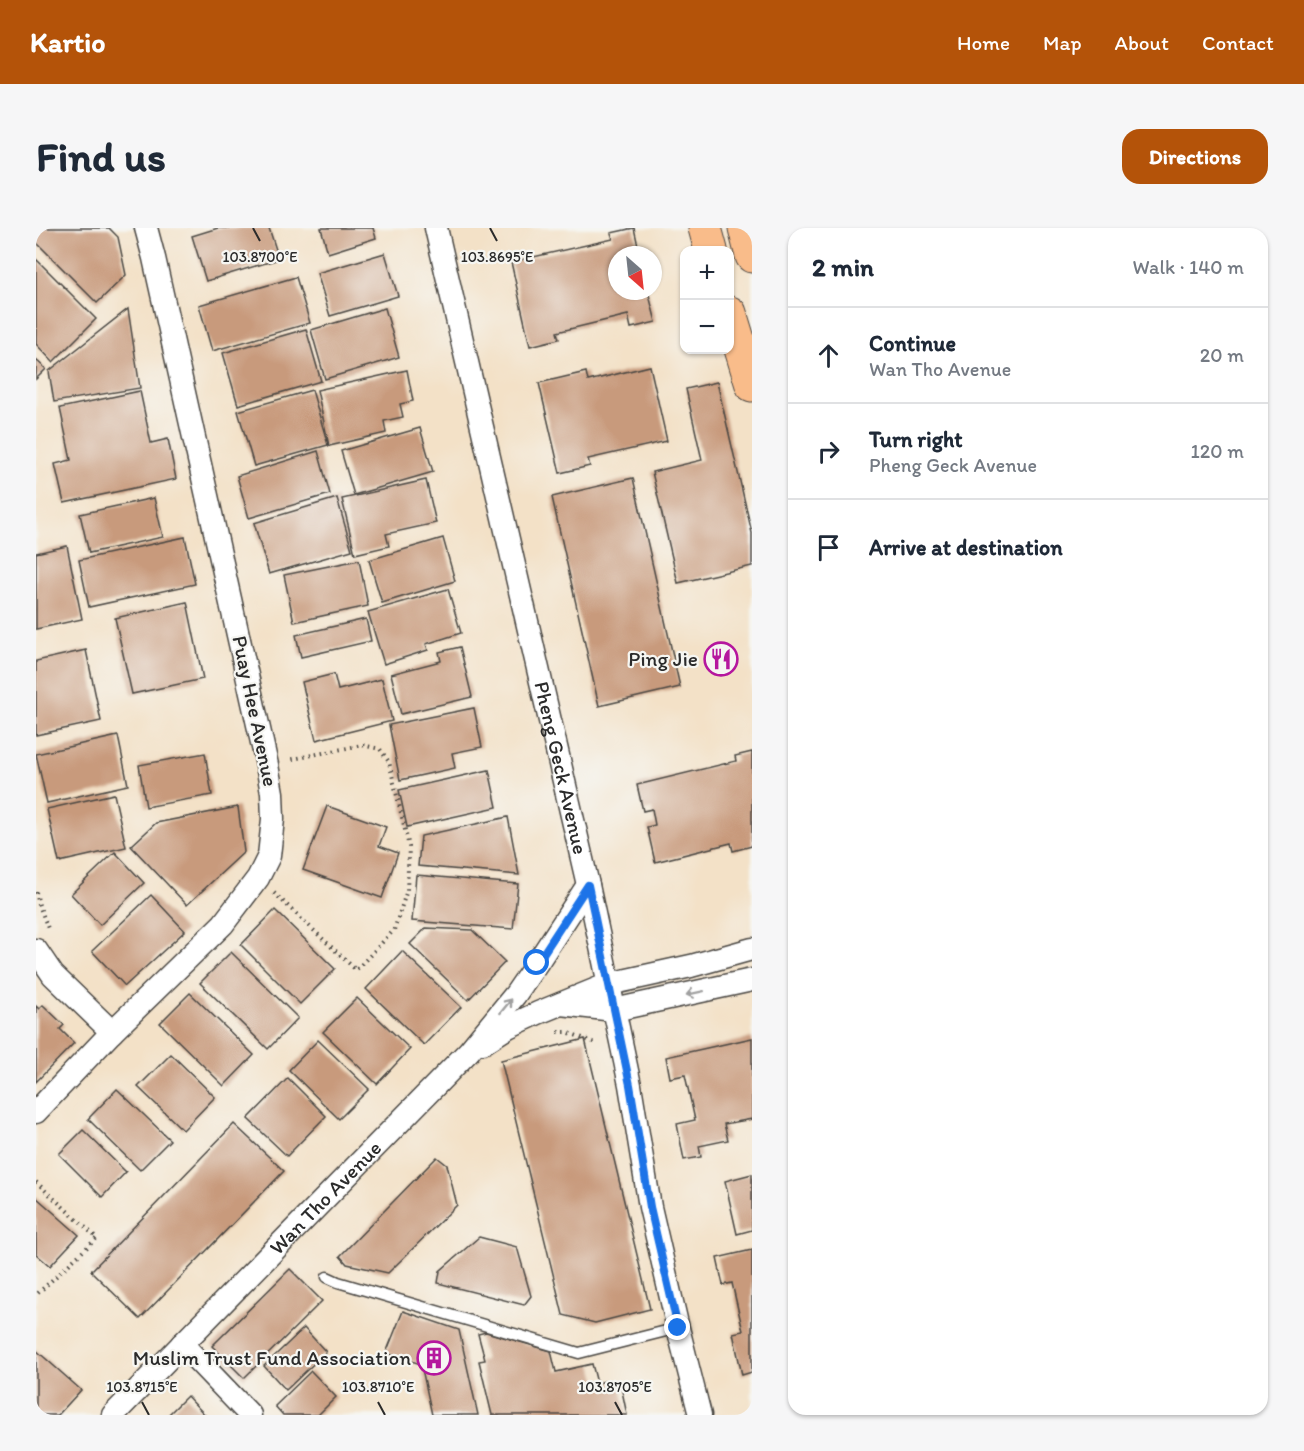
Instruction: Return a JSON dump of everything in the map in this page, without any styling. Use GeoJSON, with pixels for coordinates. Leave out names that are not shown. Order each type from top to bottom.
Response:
{"type":"FeatureCollection","features":[{"type":"Feature","properties":{"kind":"main road"},"geometry":{"type":"LineString","coordinates":[[705,228],[710,246]]}},
{"type":"Feature","properties":{"kind":"main road"},"geometry":{"type":"LineString","coordinates":[[745,228],[752,256]]}},
{"type":"Feature","properties":{"kind":"main road"},"geometry":{"type":"LineString","coordinates":[[734,329],[752,385]]}},
{"type":"Feature","properties":{"kind":"street","name":"Puay Hee Avenue"},"geometry":{"type":"LineString","coordinates":[[36,1112],[111,1032],[223,924],[258,878],[268,856],[273,819],[272,793],[267,765],[146,228]]}},
{"type":"Feature","properties":{"kind":"street","name":"Pheng Geck Avenue"},"geometry":{"type":"LineString","coordinates":[[436,228],[588,885],[630,1085],[650,1207],[700,1415]]}},
{"type":"Feature","properties":{"kind":"street","name":"Wan Tho Avenue"},"geometry":{"type":"LineString","coordinates":[[113,1415],[469,1052],[515,994],[588,885]]}},
{"type":"Feature","properties":{"kind":"street"},"geometry":{"type":"LineString","coordinates":[[36,950],[53,975],[111,1032]]}},
{"type":"Feature","properties":{"kind":"street","name":"Wan Tho Avenue"},"geometry":{"type":"LineString","coordinates":[[469,1052],[508,1027],[609,984],[752,950]]}},
{"type":"Feature","properties":{"kind":"street"},"geometry":{"type":"LineString","coordinates":[[560,1004],[614,1010],[752,980]]}},
{"type":"Feature","properties":{"kind":"street"},"geometry":{"type":"LineString","coordinates":[[182,1344],[250,1415]]}},
{"type":"Feature","properties":{"kind":"lane"},"geometry":{"type":"LineString","coordinates":[[327,1277],[349,1286],[579,1353],[678,1328]]}},
{"type":"Feature","properties":{"kind":"path"},"geometry":{"type":"LineString","coordinates":[[258,878],[356,970],[394,930],[407,890],[409,847],[388,762],[380,749],[362,745],[267,765]]}},
{"type":"Feature","properties":{"kind":"path"},"geometry":{"type":"LineString","coordinates":[[36,1182],[97,1238],[36,1295]]}},
{"type":"Feature","properties":{"kind":"building"},"geometry":{"type":"Polygon","coordinates":[[[36,228],[109,228],[118,237],[126,275],[97,303],[36,242],[36,228]]]}},
{"type":"Feature","properties":{"kind":"building"},"geometry":{"type":"Polygon","coordinates":[[[218,228],[269,228],[279,259],[206,281],[192,236],[218,228]]]}},
{"type":"Feature","properties":{"kind":"building"},"geometry":{"type":"Polygon","coordinates":[[[321,228],[373,228],[376,238],[328,253],[321,228]]]}},
{"type":"Feature","properties":{"kind":"building"},"geometry":{"type":"Polygon","coordinates":[[[634,228],[638,246],[608,246],[608,300],[650,300],[656,322],[631,328],[628,315],[557,332],[559,339],[530,346],[511,262],[613,239],[611,233],[634,228]]]}},
{"type":"Feature","properties":{"kind":"building"},"geometry":{"type":"Polygon","coordinates":[[[385,253],[398,296],[330,316],[317,273],[385,253]]]}},
{"type":"Feature","properties":{"kind":"building"},"geometry":{"type":"Polygon","coordinates":[[[36,259],[96,319],[53,362],[36,344],[36,259]]]}},
{"type":"Feature","properties":{"kind":"building"},"geometry":{"type":"Polygon","coordinates":[[[296,277],[310,323],[212,351],[199,305],[296,277]]]}},
{"type":"Feature","properties":{"kind":"building"},"geometry":{"type":"Polygon","coordinates":[[[385,308],[399,357],[325,379],[311,330],[385,308]]]}},
{"type":"Feature","properties":{"kind":"building"},"geometry":{"type":"Polygon","coordinates":[[[128,309],[140,388],[54,402],[49,371],[128,309]]]}},
{"type":"Feature","properties":{"kind":"building"},"geometry":{"type":"Polygon","coordinates":[[[306,329],[321,381],[238,405],[223,353],[306,329]]]}},
{"type":"Feature","properties":{"kind":"building"},"geometry":{"type":"Polygon","coordinates":[[[36,360],[46,369],[36,379],[36,360]]]}},
{"type":"Feature","properties":{"kind":"building"},"geometry":{"type":"Polygon","coordinates":[[[650,366],[667,441],[588,459],[590,466],[560,473],[539,383],[586,372],[588,381],[650,366]]]}},
{"type":"Feature","properties":{"kind":"building"},"geometry":{"type":"Polygon","coordinates":[[[407,370],[413,401],[400,404],[403,417],[384,421],[386,433],[329,446],[317,390],[407,370]]]}},
{"type":"Feature","properties":{"kind":"building"},"geometry":{"type":"Polygon","coordinates":[[[717,382],[752,533],[752,566],[678,583],[652,472],[702,460],[686,389],[717,382]]]}},
{"type":"Feature","properties":{"kind":"building"},"geometry":{"type":"Polygon","coordinates":[[[312,390],[328,445],[254,466],[238,411],[312,390]]]}},
{"type":"Feature","properties":{"kind":"building"},"geometry":{"type":"Polygon","coordinates":[[[140,391],[151,443],[168,439],[176,479],[64,503],[55,464],[71,460],[60,408],[140,391]]]}},
{"type":"Feature","properties":{"kind":"building"},"geometry":{"type":"Polygon","coordinates":[[[420,428],[433,472],[354,495],[341,451],[420,428]]]}},
{"type":"Feature","properties":{"kind":"building"},"geometry":{"type":"Polygon","coordinates":[[[318,451],[330,494],[249,518],[237,476],[318,451]]]}},
{"type":"Feature","properties":{"kind":"building"},"geometry":{"type":"Polygon","coordinates":[[[633,478],[680,687],[599,706],[552,497],[633,478]]]}},
{"type":"Feature","properties":{"kind":"building"},"geometry":{"type":"Polygon","coordinates":[[[426,480],[436,523],[386,534],[389,546],[355,554],[342,499],[426,480]]]}},
{"type":"Feature","properties":{"kind":"building"},"geometry":{"type":"Polygon","coordinates":[[[154,498],[163,537],[89,553],[80,514],[154,498]]]}},
{"type":"Feature","properties":{"kind":"building"},"geometry":{"type":"Polygon","coordinates":[[[337,498],[352,550],[269,574],[254,523],[337,498]]]}},
{"type":"Feature","properties":{"kind":"building"},"geometry":{"type":"Polygon","coordinates":[[[185,537],[195,584],[89,607],[79,560],[185,537]]]}},
{"type":"Feature","properties":{"kind":"building"},"geometry":{"type":"Polygon","coordinates":[[[443,538],[455,581],[382,603],[369,560],[443,538]]]}},
{"type":"Feature","properties":{"kind":"building"},"geometry":{"type":"Polygon","coordinates":[[[67,546],[82,619],[36,629],[36,553],[67,546]]]}},
{"type":"Feature","properties":{"kind":"building"},"geometry":{"type":"Polygon","coordinates":[[[359,560],[368,606],[294,622],[284,575],[359,560]]]}},
{"type":"Feature","properties":{"kind":"building"},"geometry":{"type":"Polygon","coordinates":[[[448,589],[461,633],[426,644],[428,650],[384,664],[368,612],[448,589]]]}},
{"type":"Feature","properties":{"kind":"building"},"geometry":{"type":"Polygon","coordinates":[[[187,602],[203,679],[132,694],[115,618],[187,602]]]}},
{"type":"Feature","properties":{"kind":"building"},"geometry":{"type":"Polygon","coordinates":[[[366,619],[371,641],[301,657],[296,635],[366,619]]]}},
{"type":"Feature","properties":{"kind":"building"},"geometry":{"type":"Polygon","coordinates":[[[460,647],[472,697],[401,714],[391,674],[441,661],[439,652],[460,647]]]}},
{"type":"Feature","properties":{"kind":"building"},"geometry":{"type":"Polygon","coordinates":[[[86,650],[101,721],[36,735],[36,661],[86,650]]]}},
{"type":"Feature","properties":{"kind":"building"},"geometry":{"type":"Polygon","coordinates":[[[334,674],[338,690],[382,679],[392,721],[316,740],[302,682],[334,674]]]}},
{"type":"Feature","properties":{"kind":"building"},"geometry":{"type":"Polygon","coordinates":[[[474,708],[482,747],[452,753],[455,768],[400,780],[389,725],[474,708]]]}},
{"type":"Feature","properties":{"kind":"building"},"geometry":{"type":"Polygon","coordinates":[[[118,736],[128,785],[47,803],[36,754],[118,736]]]}},
{"type":"Feature","properties":{"kind":"building"},"geometry":{"type":"Polygon","coordinates":[[[752,752],[752,846],[733,851],[731,843],[655,862],[647,827],[655,825],[652,809],[643,811],[637,785],[736,761],[735,756],[752,752]]]}},
{"type":"Feature","properties":{"kind":"building"},"geometry":{"type":"Polygon","coordinates":[[[205,753],[212,795],[146,807],[139,765],[205,753]]]}},
{"type":"Feature","properties":{"kind":"building"},"geometry":{"type":"Polygon","coordinates":[[[489,770],[497,807],[407,827],[399,790],[489,770]]]}},
{"type":"Feature","properties":{"kind":"building"},"geometry":{"type":"Polygon","coordinates":[[[114,794],[126,847],[59,862],[47,809],[114,794]]]}},
{"type":"Feature","properties":{"kind":"building"},"geometry":{"type":"Polygon","coordinates":[[[327,806],[386,827],[379,846],[398,853],[382,898],[303,870],[327,806]]]}},
{"type":"Feature","properties":{"kind":"building"},"geometry":{"type":"Polygon","coordinates":[[[238,807],[244,852],[187,905],[131,846],[156,823],[238,807]]]}},
{"type":"Feature","properties":{"kind":"building"},"geometry":{"type":"Polygon","coordinates":[[[508,817],[519,875],[418,866],[421,836],[508,817]]]}},
{"type":"Feature","properties":{"kind":"building"},"geometry":{"type":"Polygon","coordinates":[[[115,852],[144,883],[100,925],[71,894],[115,852]]]}},
{"type":"Feature","properties":{"kind":"building"},"geometry":{"type":"Polygon","coordinates":[[[416,875],[518,884],[513,929],[412,921],[416,875]]]}},
{"type":"Feature","properties":{"kind":"building"},"geometry":{"type":"Polygon","coordinates":[[[151,895],[185,931],[125,986],[92,951],[151,895]]]}},
{"type":"Feature","properties":{"kind":"building"},"geometry":{"type":"Polygon","coordinates":[[[275,910],[335,969],[300,1004],[241,945],[275,910]]]}},
{"type":"Feature","properties":{"kind":"building"},"geometry":{"type":"Polygon","coordinates":[[[426,928],[472,930],[505,962],[468,1000],[410,944],[426,928]]]}},
{"type":"Feature","properties":{"kind":"building"},"geometry":{"type":"Polygon","coordinates":[[[402,951],[461,1007],[424,1045],[366,989],[402,951]]]}},
{"type":"Feature","properties":{"kind":"building"},"geometry":{"type":"Polygon","coordinates":[[[231,952],[298,1018],[268,1049],[200,983],[231,952]]]}},
{"type":"Feature","properties":{"kind":"building"},"geometry":{"type":"Polygon","coordinates":[[[190,993],[254,1055],[224,1086],[160,1023],[190,993]]]}},
{"type":"Feature","properties":{"kind":"building"},"geometry":{"type":"Polygon","coordinates":[[[357,998],[410,1049],[377,1084],[323,1032],[357,998]]]}},
{"type":"Feature","properties":{"kind":"building"},"geometry":{"type":"Polygon","coordinates":[[[43,1005],[64,1025],[60,1029],[74,1043],[36,1082],[36,1006],[39,1009],[43,1005]]]}},
{"type":"Feature","properties":{"kind":"building"},"geometry":{"type":"Polygon","coordinates":[[[752,1038],[752,1119],[724,1124],[728,1140],[699,1146],[701,1157],[684,1160],[677,1124],[695,1120],[685,1075],[670,1078],[666,1057],[752,1038]]]}},
{"type":"Feature","properties":{"kind":"building"},"geometry":{"type":"Polygon","coordinates":[[[585,1039],[650,1309],[595,1323],[563,1315],[501,1060],[585,1039]]]}},
{"type":"Feature","properties":{"kind":"building"},"geometry":{"type":"Polygon","coordinates":[[[318,1040],[369,1089],[339,1119],[289,1070],[318,1040]]]}},
{"type":"Feature","properties":{"kind":"building"},"geometry":{"type":"Polygon","coordinates":[[[171,1054],[215,1097],[183,1130],[138,1087],[171,1054]]]}},
{"type":"Feature","properties":{"kind":"building"},"geometry":{"type":"Polygon","coordinates":[[[288,1078],[326,1116],[287,1156],[248,1119],[288,1078]]]}},
{"type":"Feature","properties":{"kind":"building"},"geometry":{"type":"Polygon","coordinates":[[[117,1089],[170,1140],[140,1170],[88,1119],[117,1089]]]}},
{"type":"Feature","properties":{"kind":"building"},"geometry":{"type":"Polygon","coordinates":[[[234,1124],[284,1171],[140,1319],[91,1271],[234,1124]]]}},
{"type":"Feature","properties":{"kind":"building"},"geometry":{"type":"Polygon","coordinates":[[[83,1130],[126,1172],[102,1197],[59,1154],[83,1130]]]}},
{"type":"Feature","properties":{"kind":"building"},"geometry":{"type":"Polygon","coordinates":[[[437,1157],[447,1165],[457,1205],[388,1273],[347,1264],[340,1256],[437,1157]]]}},
{"type":"Feature","properties":{"kind":"building"},"geometry":{"type":"Polygon","coordinates":[[[752,1174],[752,1230],[737,1234],[725,1181],[752,1174]]]}},
{"type":"Feature","properties":{"kind":"building"},"geometry":{"type":"Polygon","coordinates":[[[36,1197],[79,1235],[50,1266],[36,1254],[36,1197]]]}},
{"type":"Feature","properties":{"kind":"building"},"geometry":{"type":"Polygon","coordinates":[[[479,1237],[517,1247],[531,1296],[524,1305],[438,1283],[440,1271],[479,1237]]]}},
{"type":"Feature","properties":{"kind":"building"},"geometry":{"type":"Polygon","coordinates":[[[752,1250],[752,1372],[742,1375],[733,1333],[743,1331],[732,1283],[723,1285],[717,1258],[752,1250]]]}},
{"type":"Feature","properties":{"kind":"building"},"geometry":{"type":"Polygon","coordinates":[[[290,1269],[322,1301],[244,1378],[212,1346],[290,1269]]]}},
{"type":"Feature","properties":{"kind":"building","name":"Muslim Trust Fund Association"},"geometry":{"type":"Polygon","coordinates":[[[403,1311],[459,1330],[478,1415],[432,1415],[421,1364],[386,1353],[403,1311]]]}},
{"type":"Feature","properties":{"kind":"building"},"geometry":{"type":"Polygon","coordinates":[[[304,1328],[326,1352],[286,1390],[264,1366],[304,1328]]]}},
{"type":"Feature","properties":{"kind":"building"},"geometry":{"type":"Polygon","coordinates":[[[486,1332],[551,1351],[556,1372],[592,1364],[597,1383],[610,1380],[613,1388],[621,1386],[627,1415],[492,1415],[479,1361],[485,1360],[478,1334],[486,1332]]]}},
{"type":"Feature","properties":{"kind":"building"},"geometry":{"type":"Polygon","coordinates":[[[36,1350],[81,1390],[58,1415],[38,1415],[36,1413],[36,1350]]]}},
{"type":"Feature","properties":{"kind":"building"},"geometry":{"type":"Polygon","coordinates":[[[311,1371],[336,1397],[318,1415],[283,1415],[275,1406],[311,1371]]]}},
{"type":"Feature","properties":{"kind":"building"},"geometry":{"type":"Polygon","coordinates":[[[187,1396],[205,1415],[168,1415],[187,1396]]]}},
{"type":"Feature","properties":{"kind":"place","name":"Ping Jie"},"geometry":{"type":"Point","coordinates":[721,659]}},
{"type":"Feature","properties":{"kind":"place","name":"Muslim Trust Fund Association"},"geometry":{"type":"Point","coordinates":[434,1358]}},
{"type":"Feature","properties":{"kind":"route"},"geometry":{"type":"LineString","coordinates":[[537,963],[588,885],[630,1085],[650,1207],[678,1328]]}}]}
